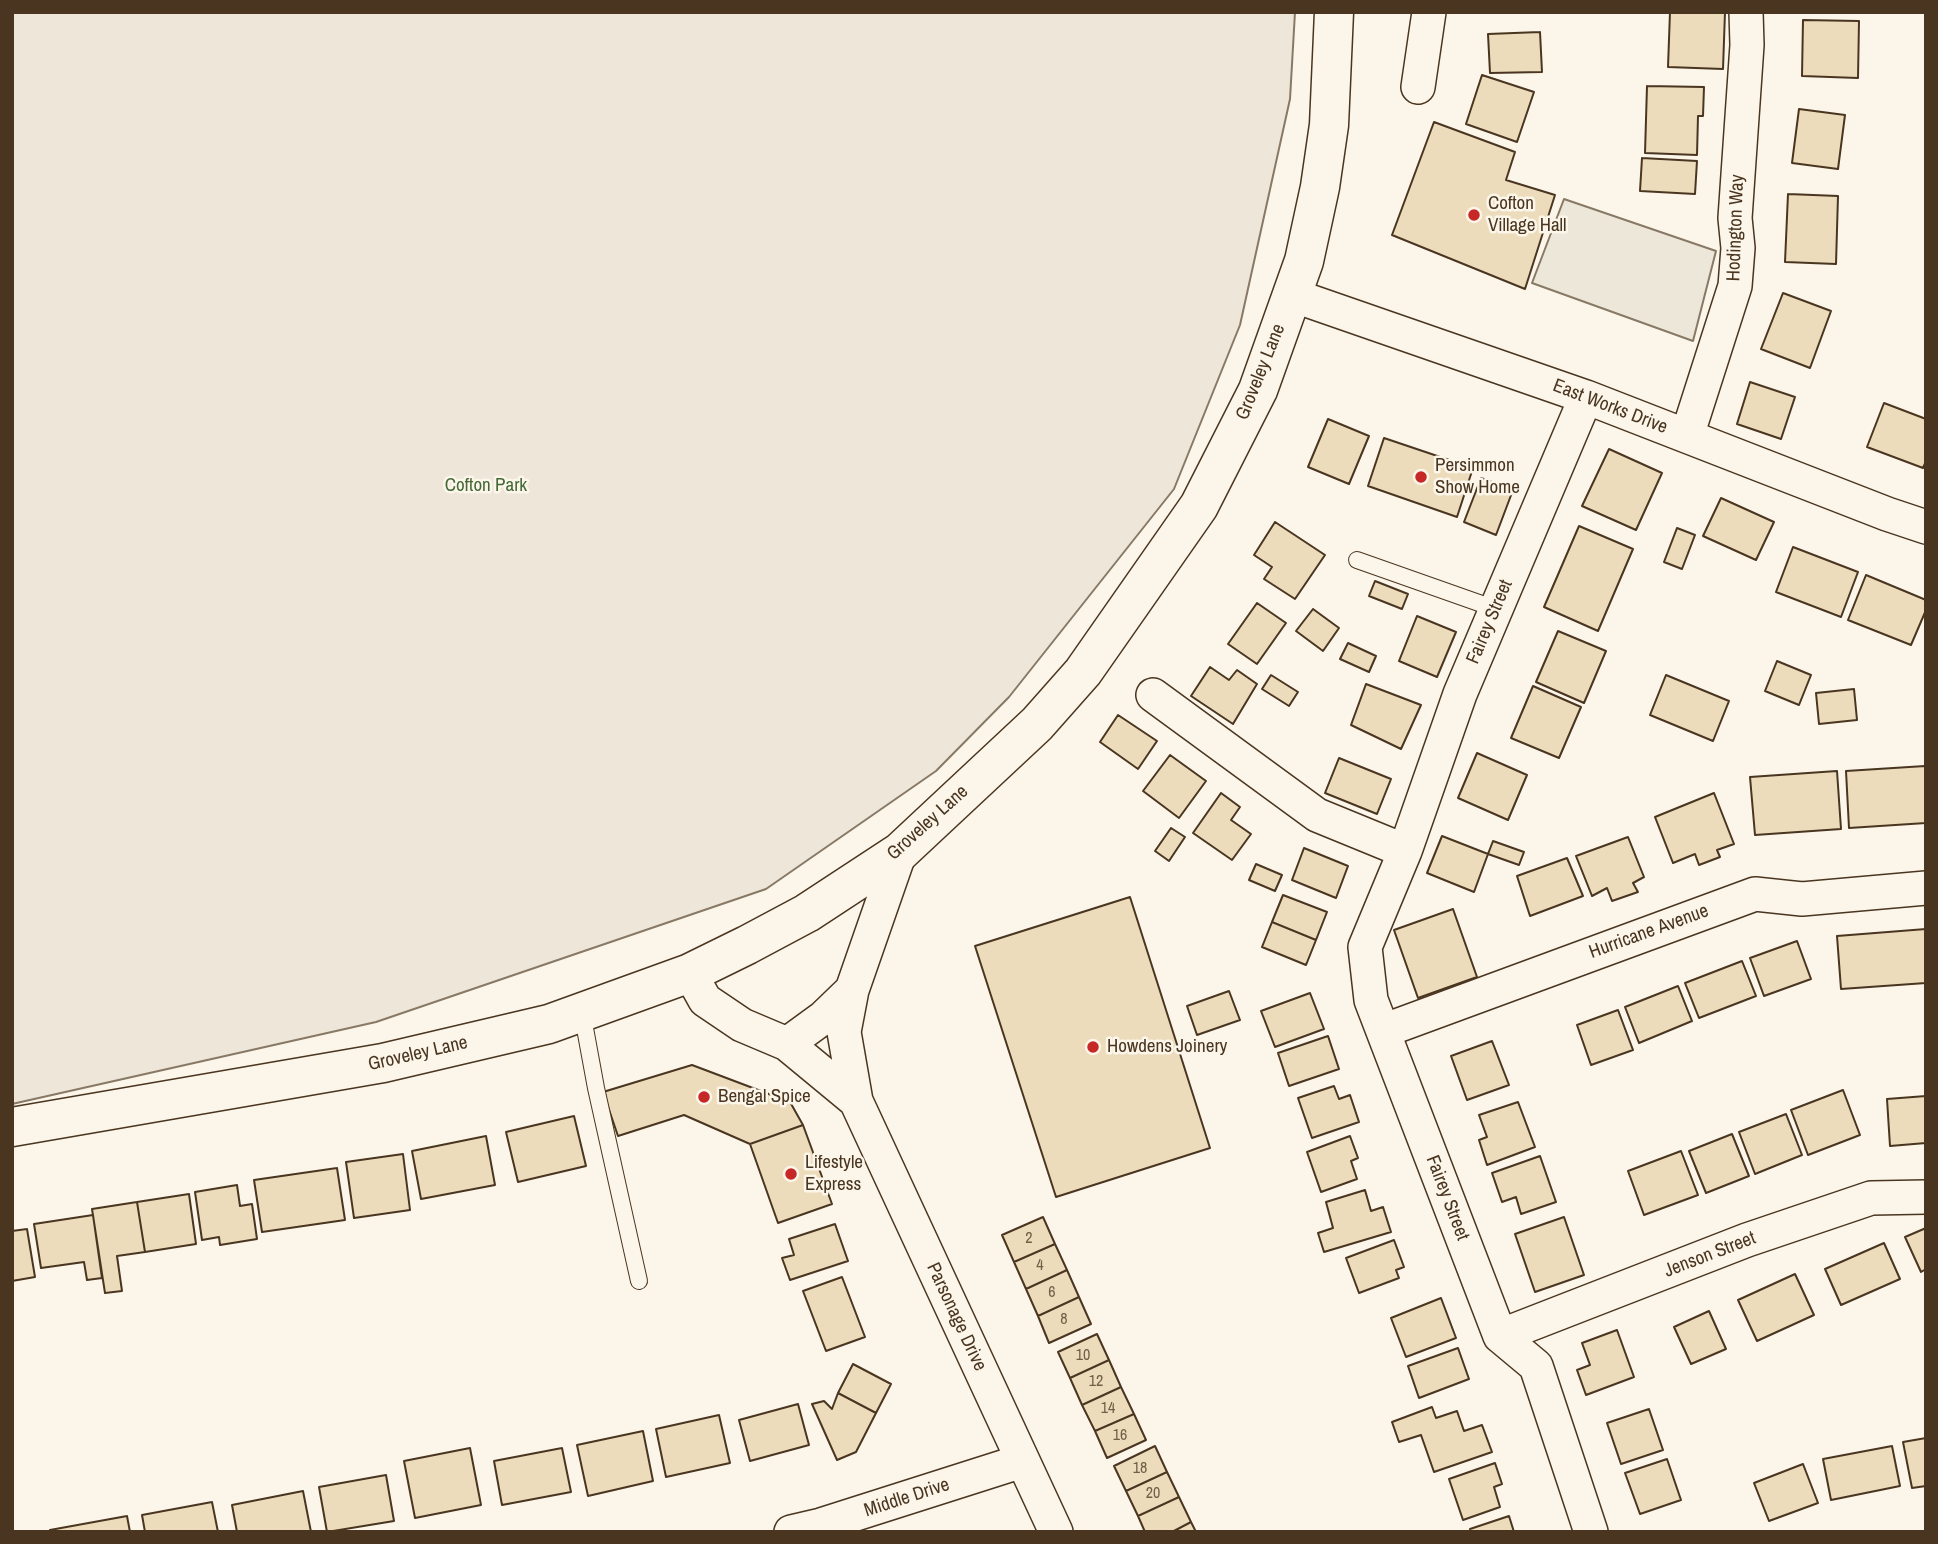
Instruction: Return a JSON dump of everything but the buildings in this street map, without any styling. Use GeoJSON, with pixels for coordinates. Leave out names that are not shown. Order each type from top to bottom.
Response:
{"type":"FeatureCollection","features":[{"type":"Feature","properties":{"kind":"main road","name":"Groveley Lane"},"geometry":{"type":"LineString","coordinates":[[12,1127],[383,1063],[549,1024],[690,972],[807,913],[900,852],[1037,724],[1083,672],[1199,506],[1258,390],[1304,261],[1328,137],[1334,12]]}},
{"type":"Feature","properties":{"kind":"street"},"geometry":{"type":"LineString","coordinates":[[1418,88],[1429,12]]}},
{"type":"Feature","properties":{"kind":"street","name":"Hodington Way"},"geometry":{"type":"LineString","coordinates":[[1687,436],[1735,286],[1738,248],[1735,218],[1747,45],[1746,12]]}},
{"type":"Feature","properties":{"kind":"street","name":"East Works Drive"},"geometry":{"type":"LineString","coordinates":[[1292,295],[1586,397],[1926,527]]}},
{"type":"Feature","properties":{"kind":"street","name":"Fairey Street"},"geometry":{"type":"LineString","coordinates":[[1586,397],[1460,694],[1405,851],[1365,947],[1371,1000],[1500,1336],[1536,1366],[1591,1532]]}},
{"type":"Feature","properties":{"kind":"street"},"geometry":{"type":"LineString","coordinates":[[1153,695],[1317,815],[1405,851]]}},
{"type":"Feature","properties":{"kind":"street","name":"Parsonage Drive"},"geometry":{"type":"LineString","coordinates":[[900,852],[852,990],[844,1032],[856,1101],[1056,1532]]}},
{"type":"Feature","properties":{"kind":"street","name":"Hurricane Avenue"},"geometry":{"type":"LineString","coordinates":[[1383,1031],[1755,894],[1802,899],[1926,888]]}},
{"type":"Feature","properties":{"kind":"street","name":"Parsonage Drive"},"geometry":{"type":"LineString","coordinates":[[690,972],[705,1000],[742,1024],[787,1044],[856,1101]]}},
{"type":"Feature","properties":{"kind":"street","name":"Parsonage Drive"},"geometry":{"type":"LineString","coordinates":[[787,1044],[824,1017],[852,990]]}},
{"type":"Feature","properties":{"kind":"street","name":"Jenson Street"},"geometry":{"type":"LineString","coordinates":[[1500,1336],[1747,1240],[1871,1198],[1926,1197]]}},
{"type":"Feature","properties":{"kind":"street","name":"Middle Drive"},"geometry":{"type":"LineString","coordinates":[[791,1532],[1023,1461]]}},
{"type":"Feature","properties":{"kind":"lane"},"geometry":{"type":"LineString","coordinates":[[1357,560],[1496,609]]}},
{"type":"Feature","properties":{"kind":"lane"},"geometry":{"type":"LineString","coordinates":[[582,1012],[639,1281]]}},
{"type":"Feature","properties":{"kind":"green space","name":"Cofton Park"},"geometry":{"type":"Polygon","coordinates":[[[12,12],[1295,12],[1290,99],[1240,325],[1174,489],[1009,697],[936,771],[766,889],[376,1022],[12,1104],[12,12]]]}},
{"type":"Feature","properties":{"kind":"shaded area"},"geometry":{"type":"Polygon","coordinates":[[[1564,199],[1716,251],[1693,341],[1532,283],[1564,199]]]}},
{"type":"Feature","properties":{"kind":"place","name":"Cofton Village Hall"},"geometry":{"type":"Point","coordinates":[1474,215]}},
{"type":"Feature","properties":{"kind":"place","name":"Persimmon Show Home"},"geometry":{"type":"Point","coordinates":[1421,477]}},
{"type":"Feature","properties":{"kind":"place","name":"Howdens Joinery"},"geometry":{"type":"Point","coordinates":[1093,1047]}},
{"type":"Feature","properties":{"kind":"place","name":"Bengal Spice"},"geometry":{"type":"Point","coordinates":[704,1097]}},
{"type":"Feature","properties":{"kind":"place","name":"Lifestyle Express"},"geometry":{"type":"Point","coordinates":[791,1174]}}]}
